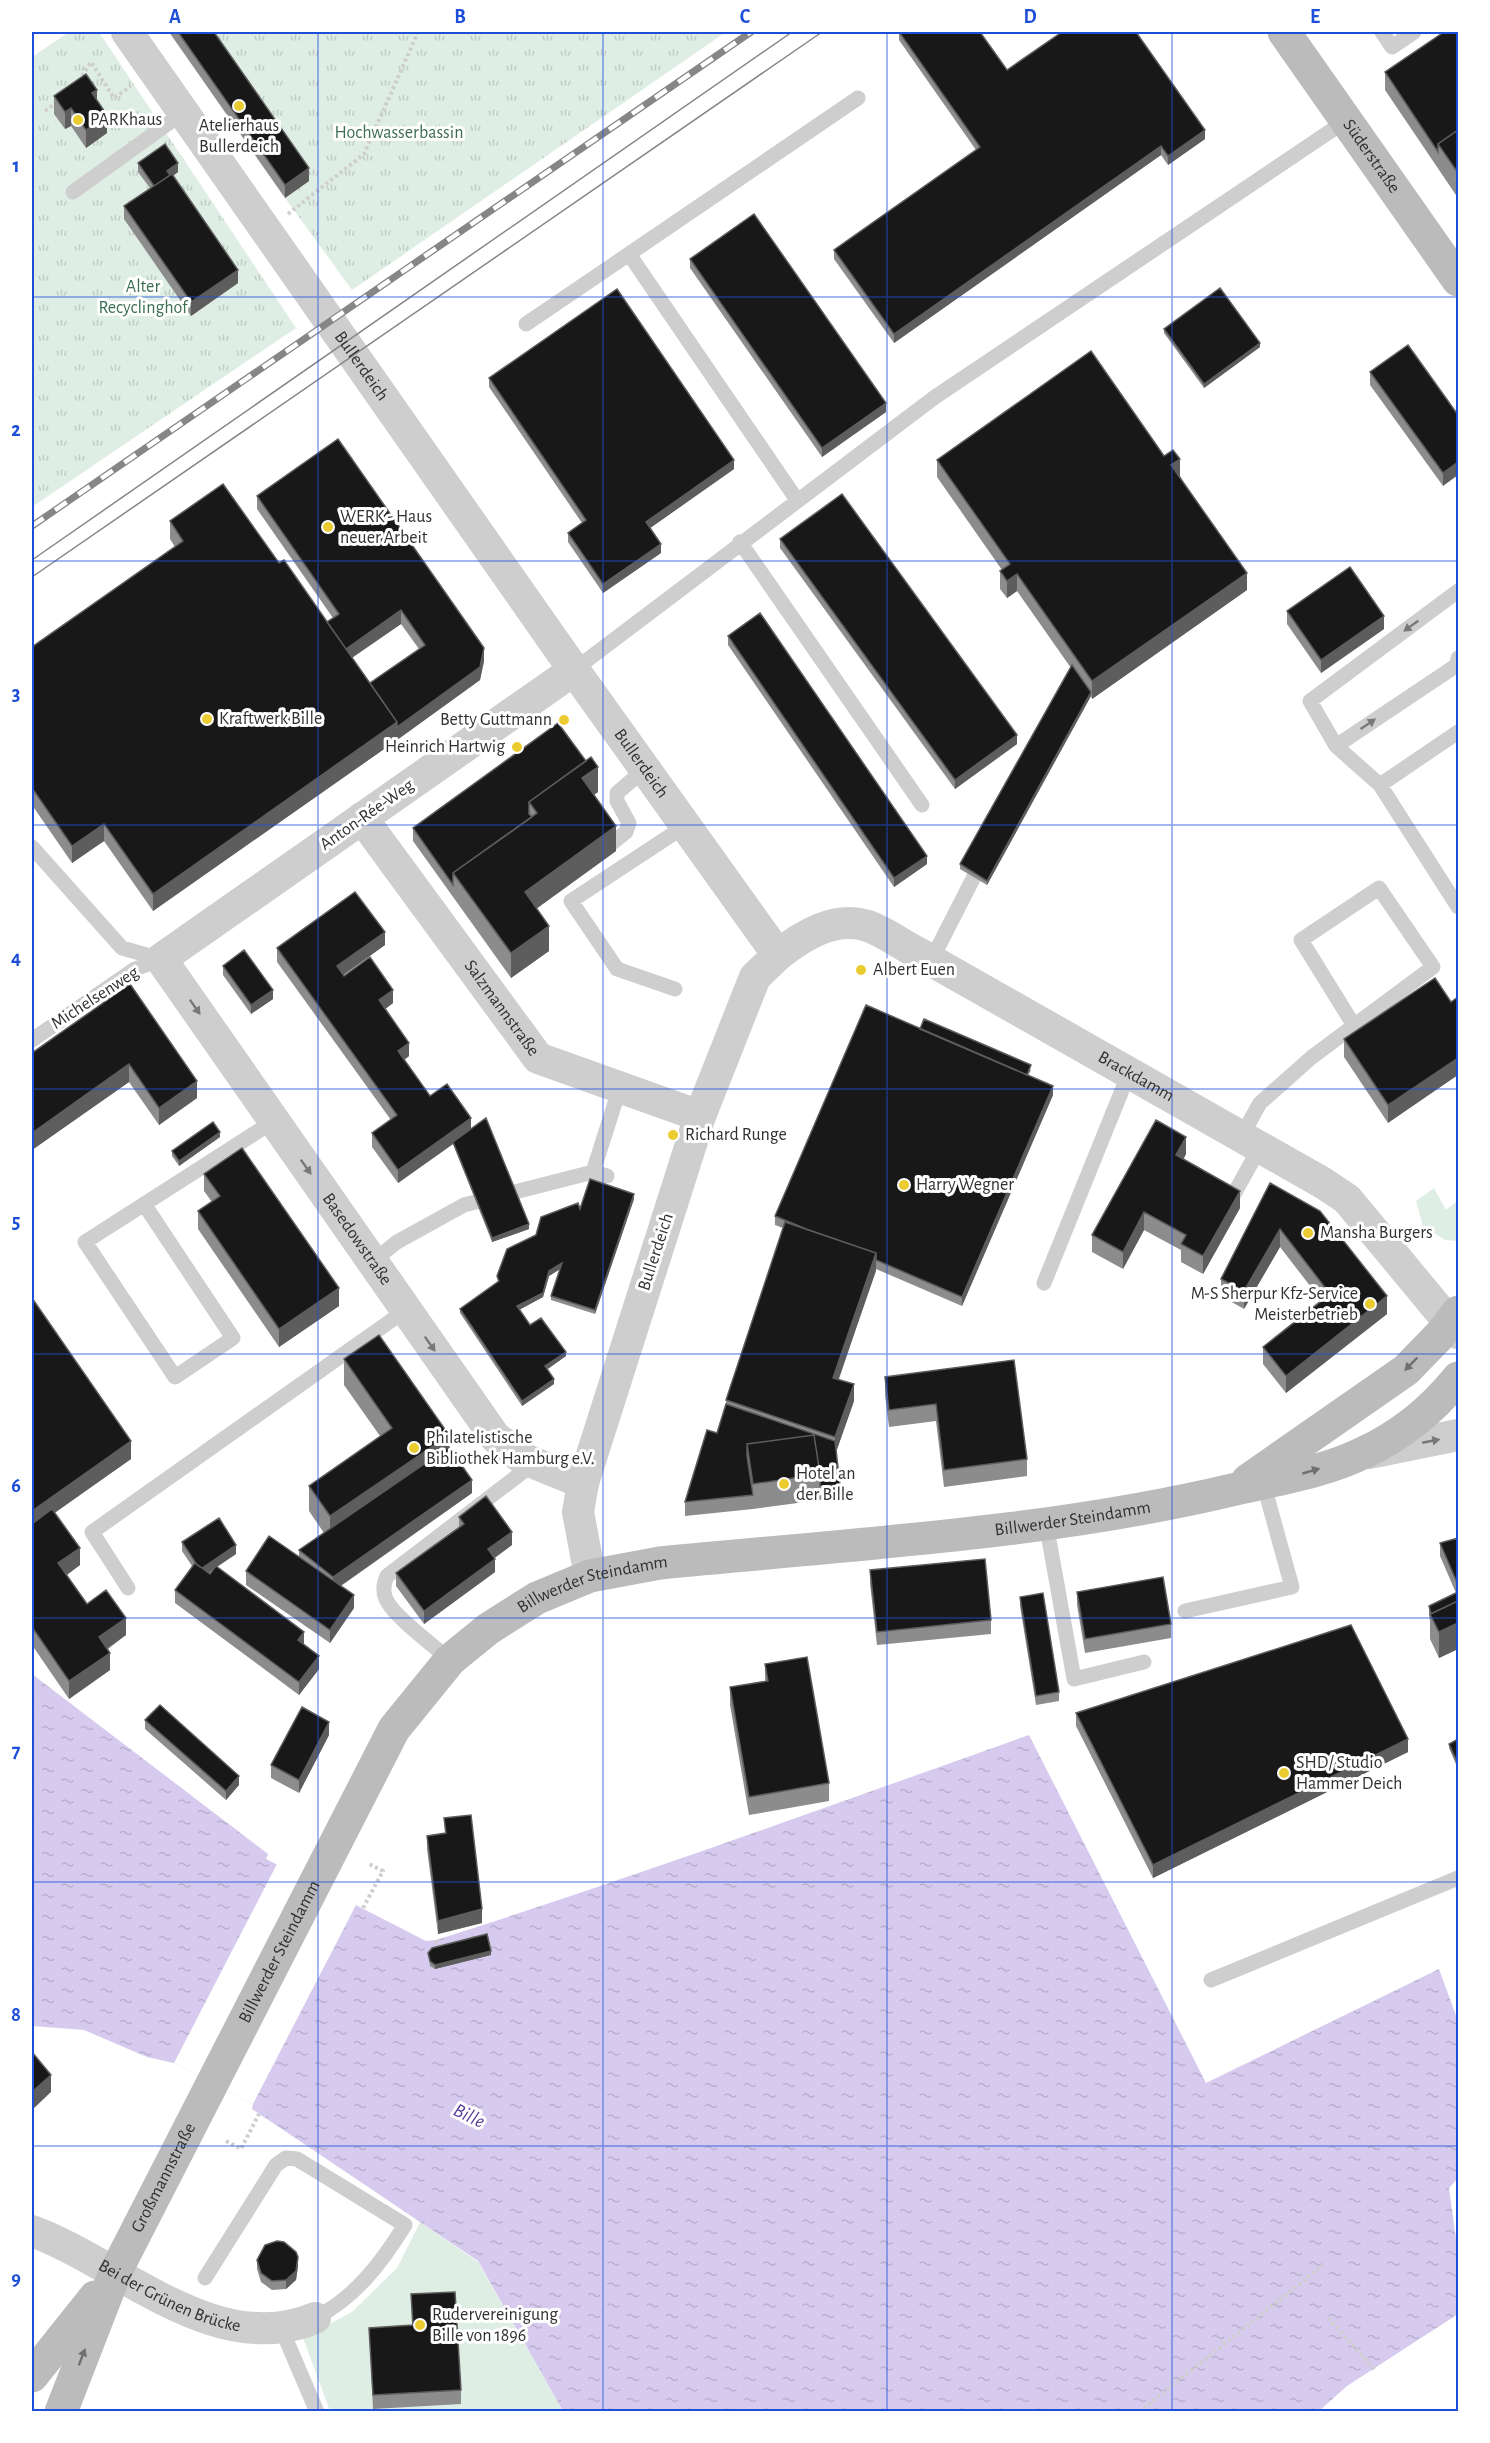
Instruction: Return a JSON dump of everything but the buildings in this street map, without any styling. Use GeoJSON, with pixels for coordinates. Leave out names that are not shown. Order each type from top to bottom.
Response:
{"type":"FeatureCollection","features":[{"type":"Feature","properties":{"kind":"main road","name":"Süderstraße"},"geometry":{"type":"LineString","coordinates":[[1285,32],[1458,280]]}},
{"type":"Feature","properties":{"kind":"main road","name":"Billwerder Steindamm"},"geometry":{"type":"LineString","coordinates":[[1249,1486],[1406,1370],[1456,1322]]}},
{"type":"Feature","properties":{"kind":"main road","name":"Billwerder Steindamm"},"geometry":{"type":"LineString","coordinates":[[213,2083],[394,1729],[450,1660],[488,1629],[537,1598],[591,1576],[660,1563],[1047,1523],[1141,1510],[1249,1486],[1362,1454],[1410,1424],[1437,1402],[1458,1378]]}},
{"type":"Feature","properties":{"kind":"main road","name":"Großmannstraße"},"geometry":{"type":"LineString","coordinates":[[60,2412],[115,2273],[213,2083]]}},
{"type":"Feature","properties":{"kind":"main road","name":"Großmannstraße"},"geometry":{"type":"LineString","coordinates":[[32,2376],[115,2273]]}},
{"type":"Feature","properties":{"kind":"street","name":"Bullerdeich"},"geometry":{"type":"LineString","coordinates":[[127,32],[574,670],[777,955],[756,977],[700,1116],[583,1483],[578,1512],[583,1548],[591,1576]]}},
{"type":"Feature","properties":{"kind":"street","name":"Anton-Rée-Weg"},"geometry":{"type":"LineString","coordinates":[[161,959],[574,670]]}},
{"type":"Feature","properties":{"kind":"street","name":"Salzmannstraße"},"geometry":{"type":"LineString","coordinates":[[362,818],[538,1058],[700,1116]]}},
{"type":"Feature","properties":{"kind":"street","name":"Brackdamm"},"geometry":{"type":"LineString","coordinates":[[777,955],[802,936],[818,930],[850,924],[868,926],[1251,1142],[1347,1199],[1456,1322]]}},
{"type":"Feature","properties":{"kind":"street","name":"Basedowstraße"},"geometry":{"type":"LineString","coordinates":[[161,959],[495,1437],[533,1464],[583,1483]]}},
{"type":"Feature","properties":{"kind":"street"},"geometry":{"type":"LineString","coordinates":[[1362,1454],[1458,1436]]}},
{"type":"Feature","properties":{"kind":"street","name":"Bei der Grünen Brücke"},"geometry":{"type":"LineString","coordinates":[[32,2231],[195,2314],[238,2325],[282,2330],[315,2318]]}},
{"type":"Feature","properties":{"kind":"lane"},"geometry":{"type":"LineString","coordinates":[[1382,32],[1392,47],[1414,32]]}},
{"type":"Feature","properties":{"kind":"lane"},"geometry":{"type":"LineString","coordinates":[[526,324],[858,98]]}},
{"type":"Feature","properties":{"kind":"lane"},"geometry":{"type":"LineString","coordinates":[[73,192],[184,112]]}},
{"type":"Feature","properties":{"kind":"lane"},"geometry":{"type":"LineString","coordinates":[[574,670],[740,542],[935,397],[1347,120]]}},
{"type":"Feature","properties":{"kind":"lane"},"geometry":{"type":"LineString","coordinates":[[629,254],[797,500]]}},
{"type":"Feature","properties":{"kind":"lane"},"geometry":{"type":"LineString","coordinates":[[740,542],[922,805]]}},
{"type":"Feature","properties":{"kind":"lane"},"geometry":{"type":"LineString","coordinates":[[1458,591],[1310,701],[1336,746],[1380,785],[1458,907]]}},
{"type":"Feature","properties":{"kind":"lane"},"geometry":{"type":"LineString","coordinates":[[1336,746],[1457,665],[1458,658]]}},
{"type":"Feature","properties":{"kind":"lane"},"geometry":{"type":"LineString","coordinates":[[1380,785],[1458,732]]}},
{"type":"Feature","properties":{"kind":"lane"},"geometry":{"type":"LineString","coordinates":[[611,844],[626,832],[629,823],[617,801],[617,793],[645,770]]}},
{"type":"Feature","properties":{"kind":"lane"},"geometry":{"type":"LineString","coordinates":[[675,989],[617,969],[571,901],[685,826]]}},
{"type":"Feature","properties":{"kind":"lane"},"geometry":{"type":"LineString","coordinates":[[931,961],[990,846]]}},
{"type":"Feature","properties":{"kind":"lane"},"geometry":{"type":"LineString","coordinates":[[32,848],[122,948],[161,959]]}},
{"type":"Feature","properties":{"kind":"lane"},"geometry":{"type":"LineString","coordinates":[[1229,1203],[1251,1142],[1260,1103],[1330,1041],[1433,967],[1379,888],[1301,940],[1353,1024]]}},
{"type":"Feature","properties":{"kind":"lane","name":"Michelsenweg"},"geometry":{"type":"LineString","coordinates":[[32,1040],[135,969],[161,959]]}},
{"type":"Feature","properties":{"kind":"lane"},"geometry":{"type":"LineString","coordinates":[[1044,1283],[1129,1073]]}},
{"type":"Feature","properties":{"kind":"lane"},"geometry":{"type":"LineString","coordinates":[[372,1262],[397,1242],[464,1205],[600,1174],[621,1087]]}},
{"type":"Feature","properties":{"kind":"lane"},"geometry":{"type":"LineString","coordinates":[[144,1204],[233,1338],[175,1377],[85,1242],[144,1204],[274,1121]]}},
{"type":"Feature","properties":{"kind":"lane"},"geometry":{"type":"LineString","coordinates":[[128,1588],[92,1532],[406,1310]]}},
{"type":"Feature","properties":{"kind":"lane"},"geometry":{"type":"LineString","coordinates":[[450,1660],[394,1610],[385,1598],[383,1586],[387,1576],[533,1464]]}},
{"type":"Feature","properties":{"kind":"lane"},"geometry":{"type":"LineString","coordinates":[[1185,1611],[1292,1587],[1249,1486]]}},
{"type":"Feature","properties":{"kind":"lane"},"geometry":{"type":"LineString","coordinates":[[1047,1523],[1074,1679],[1144,1662]]}},
{"type":"Feature","properties":{"kind":"lane"},"geometry":{"type":"LineString","coordinates":[[1211,1980],[1458,1878]]}},
{"type":"Feature","properties":{"kind":"lane"},"geometry":{"type":"LineString","coordinates":[[205,2278],[276,2165],[286,2158],[297,2159],[405,2225],[390,2250],[352,2293],[341,2304],[315,2318]]}},
{"type":"Feature","properties":{"kind":"lane"},"geometry":{"type":"LineString","coordinates":[[282,2330],[316,2412]]}},
{"type":"Feature","properties":{"kind":"path"},"geometry":{"type":"LineString","coordinates":[[266,231],[364,154],[418,32]]}},
{"type":"Feature","properties":{"kind":"path"},"geometry":{"type":"LineString","coordinates":[[78,82],[91,62],[114,98],[154,70]]}},
{"type":"Feature","properties":{"kind":"path"},"geometry":{"type":"LineString","coordinates":[[45,111],[63,98]]}},
{"type":"Feature","properties":{"kind":"path"},"geometry":{"type":"LineString","coordinates":[[363,1908],[383,1871],[369,1864]]}},
{"type":"Feature","properties":{"kind":"path"},"geometry":{"type":"LineString","coordinates":[[436,1941],[438,1951]]}},
{"type":"Feature","properties":{"kind":"path"},"geometry":{"type":"LineString","coordinates":[[226,2141],[241,2149],[259,2114]]}},
{"type":"Feature","properties":{"kind":"path"},"geometry":{"type":"LineString","coordinates":[[1139,2412],[1323,2265]]}},
{"type":"Feature","properties":{"kind":"path"},"geometry":{"type":"LineString","coordinates":[[1328,2318],[1375,2370]]}},
{"type":"Feature","properties":{"kind":"green space","name":"Alter Recyclinghof"},"geometry":{"type":"Polygon","coordinates":[[[69,32],[99,32],[296,328],[32,507],[32,57],[69,32]]]}},
{"type":"Feature","properties":{"kind":"green space","name":"Hochwasserbassin"},"geometry":{"type":"Polygon","coordinates":[[[204,32],[726,32],[352,290],[285,198],[309,181],[204,32]]]}},
{"type":"Feature","properties":{"kind":"green space"},"geometry":{"type":"Polygon","coordinates":[[[1434,1188],[1446,1210],[1458,1200],[1458,1241],[1445,1240],[1423,1226],[1416,1201],[1434,1188]]]}},
{"type":"Feature","properties":{"kind":"green space","name":"Rudervereinigung Bille von 1896"},"geometry":{"type":"Polygon","coordinates":[[[420,2222],[478,2262],[563,2411],[330,2411],[303,2338],[352,2312],[397,2268],[420,2222]]]}},
{"type":"Feature","properties":{"kind":"water","name":"Bille"},"geometry":{"type":"Polygon","coordinates":[[[32,1674],[268,1854],[266,1859],[426,1941],[436,1940],[511,1916],[659,1866],[1029,1735],[1206,2083],[1439,1969],[1458,2021],[1458,2178],[1449,2188],[1458,2253],[1458,2314],[1347,2386],[1319,2411],[563,2411],[478,2261],[252,2109],[253,2104],[174,2063],[147,2057],[84,2030],[32,2026],[32,1674]]]}},
{"type":"Feature","properties":{"kind":"pier"},"geometry":{"type":"Polygon","coordinates":[[[277,1864],[356,1905],[253,2104],[174,2063],[277,1864]]]}},
{"type":"Feature","properties":{"kind":"tram line"},"geometry":{"type":"LineString","coordinates":[[32,560],[792,32]]}},
{"type":"Feature","properties":{"kind":"tram line"},"geometry":{"type":"LineString","coordinates":[[32,577],[822,32]]}},
{"type":"Feature","properties":{"kind":"railway"},"geometry":{"type":"LineString","coordinates":[[32,526],[751,32]]}},
{"type":"Feature","properties":{"kind":"place","name":"Atelierhaus Bullerdeich"},"geometry":{"type":"Point","coordinates":[239,106]}},
{"type":"Feature","properties":{"kind":"place","name":"PARKhaus"},"geometry":{"type":"Point","coordinates":[78,120]}},
{"type":"Feature","properties":{"kind":"place","name":"WERK - Haus neuer Arbeit"},"geometry":{"type":"Point","coordinates":[328,527]}},
{"type":"Feature","properties":{"kind":"place","name":"Kraftwerk Bille"},"geometry":{"type":"Point","coordinates":[207,719]}},
{"type":"Feature","properties":{"kind":"place","name":"Betty Guttmann"},"geometry":{"type":"Point","coordinates":[564,720]}},
{"type":"Feature","properties":{"kind":"place","name":"Heinrich Hartwig"},"geometry":{"type":"Point","coordinates":[517,747]}},
{"type":"Feature","properties":{"kind":"place","name":"Albert Euen"},"geometry":{"type":"Point","coordinates":[861,970]}},
{"type":"Feature","properties":{"kind":"place","name":"Richard Runge"},"geometry":{"type":"Point","coordinates":[673,1135]}},
{"type":"Feature","properties":{"kind":"place","name":"Harry Wegner"},"geometry":{"type":"Point","coordinates":[904,1185]}},
{"type":"Feature","properties":{"kind":"place","name":"Mansha Burgers"},"geometry":{"type":"Point","coordinates":[1308,1233]}},
{"type":"Feature","properties":{"kind":"place","name":"M-S Sherpur Kfz-Service Meisterbetrieb"},"geometry":{"type":"Point","coordinates":[1370,1304]}},
{"type":"Feature","properties":{"kind":"place","name":"Philatelistische Bibliothek Hamburg e.V."},"geometry":{"type":"Point","coordinates":[414,1448]}},
{"type":"Feature","properties":{"kind":"place","name":"Hotel an der Bille"},"geometry":{"type":"Point","coordinates":[784,1484]}},
{"type":"Feature","properties":{"kind":"place","name":"SHD/ Studio Hammer Deich"},"geometry":{"type":"Point","coordinates":[1284,1773]}},
{"type":"Feature","properties":{"kind":"place","name":"Rudervereinigung Bille von 1896"},"geometry":{"type":"Point","coordinates":[420,2325]}}]}
